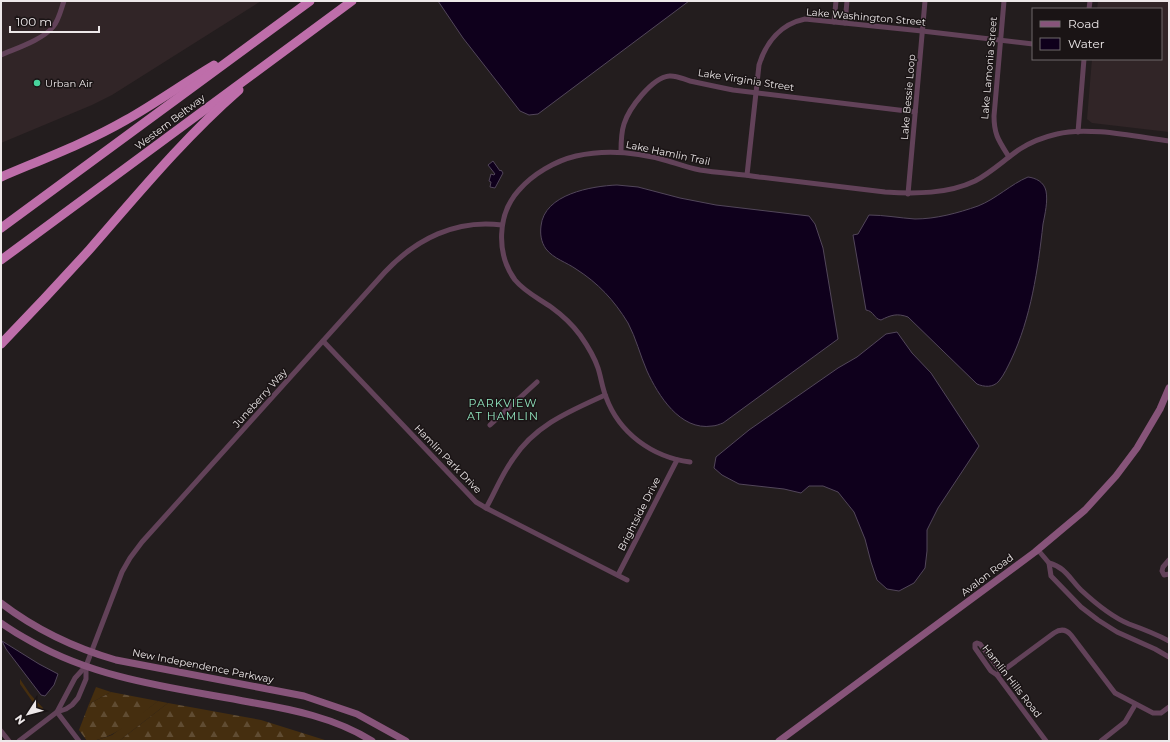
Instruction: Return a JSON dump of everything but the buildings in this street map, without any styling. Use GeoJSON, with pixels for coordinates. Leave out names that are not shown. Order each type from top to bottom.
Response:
{"type":"FeatureCollection","features":[{"type":"Feature","properties":{"kind":"highway","name":"Western Beltway"},"geometry":{"type":"LineString","coordinates":[[1,228],[310,1]]}},
{"type":"Feature","properties":{"kind":"highway","name":"Western Beltway"},"geometry":{"type":"LineString","coordinates":[[1,260],[352,1]]}},
{"type":"Feature","properties":{"kind":"highway"},"geometry":{"type":"LineString","coordinates":[[1,177],[94,138],[128,120],[185,82],[252,43]]}},
{"type":"Feature","properties":{"kind":"highway"},"geometry":{"type":"LineString","coordinates":[[1,344],[89,250],[153,175],[189,137],[292,44]]}},
{"type":"Feature","properties":{"kind":"main road","name":"Avalon Road"},"geometry":{"type":"LineString","coordinates":[[779,741],[1038,550],[1085,510],[1116,476],[1137,448],[1160,409],[1169,388]]}},
{"type":"Feature","properties":{"kind":"main road","name":"New Independence Parkway"},"geometry":{"type":"LineString","coordinates":[[1,603],[40,629],[91,652],[116,660],[304,696],[358,714],[406,741]]}},
{"type":"Feature","properties":{"kind":"main road"},"geometry":{"type":"LineString","coordinates":[[1,623],[54,655],[118,677],[157,686],[290,709],[323,719],[364,736],[372,741]]}},
{"type":"Feature","properties":{"kind":"street"},"geometry":{"type":"LineString","coordinates":[[1,55],[30,43],[47,33],[54,26],[64,1]]}},
{"type":"Feature","properties":{"kind":"street"},"geometry":{"type":"LineString","coordinates":[[834,22],[836,1]]}},
{"type":"Feature","properties":{"kind":"street"},"geometry":{"type":"LineString","coordinates":[[845,23],[847,1]]}},
{"type":"Feature","properties":{"kind":"street","name":"Lake Bessie Loop"},"geometry":{"type":"LineString","coordinates":[[908,194],[925,1]]}},
{"type":"Feature","properties":{"kind":"street","name":"Lake Lamonia Street"},"geometry":{"type":"LineString","coordinates":[[1004,1],[994,128],[999,142],[1009,157]]}},
{"type":"Feature","properties":{"kind":"street","name":"Lake Washington Street"},"geometry":{"type":"LineString","coordinates":[[747,175],[759,65],[762,56],[776,34],[796,21],[805,19],[1032,44]]}},
{"type":"Feature","properties":{"kind":"street"},"geometry":{"type":"LineString","coordinates":[[1078,132],[1084,60]]}},
{"type":"Feature","properties":{"kind":"street","name":"Lake Virginia Street"},"geometry":{"type":"LineString","coordinates":[[621,152],[624,122],[631,109],[641,95],[653,84],[664,77],[675,76],[706,84],[756,92],[915,112]]}},
{"type":"Feature","properties":{"kind":"street","name":"Lake Hamlin Trail"},"geometry":{"type":"LineString","coordinates":[[690,462],[676,460],[654,451],[643,445],[630,434],[617,419],[605,395],[596,362],[587,345],[561,315],[527,292],[512,276],[506,263],[501,241],[502,225],[508,206],[518,190],[548,166],[575,156],[596,153],[634,153],[698,169],[908,194],[939,191],[975,181],[1020,149],[1037,140],[1058,133],[1089,131],[1169,141]]}},
{"type":"Feature","properties":{"kind":"street","name":"Juneberry Way"},"geometry":{"type":"LineString","coordinates":[[86,666],[122,572],[138,547],[390,267],[416,246],[438,234],[459,227],[482,223],[502,225]]}},
{"type":"Feature","properties":{"kind":"street","name":"Hamlin Park Drive"},"geometry":{"type":"LineString","coordinates":[[323,342],[471,497],[486,508],[627,580]]}},
{"type":"Feature","properties":{"kind":"street"},"geometry":{"type":"LineString","coordinates":[[490,425],[537,382]]}},
{"type":"Feature","properties":{"kind":"street"},"geometry":{"type":"LineString","coordinates":[[486,508],[510,463],[531,438],[544,426],[563,414],[605,395]]}},
{"type":"Feature","properties":{"kind":"street","name":"Brightside Drive"},"geometry":{"type":"LineString","coordinates":[[618,575],[676,460]]}},
{"type":"Feature","properties":{"kind":"street"},"geometry":{"type":"LineString","coordinates":[[1038,550],[1049,563],[1061,568],[1081,590],[1110,613],[1129,624],[1169,641]]}},
{"type":"Feature","properties":{"kind":"street"},"geometry":{"type":"LineString","coordinates":[[1169,560],[1163,567],[1162,571],[1164,575],[1169,574]]}},
{"type":"Feature","properties":{"kind":"street"},"geometry":{"type":"LineString","coordinates":[[1049,563],[1051,576],[1090,614],[1117,632],[1169,657]]}},
{"type":"Feature","properties":{"kind":"street"},"geometry":{"type":"LineString","coordinates":[[999,673],[1055,632],[1064,630],[1071,635],[1112,690],[1135,705],[1150,712],[1157,714],[1169,707]]}},
{"type":"Feature","properties":{"kind":"street","name":"Hamlin Hills Road"},"geometry":{"type":"LineString","coordinates":[[999,673],[992,672],[975,648],[976,644],[980,644],[1046,741]]}},
{"type":"Feature","properties":{"kind":"street"},"geometry":{"type":"LineString","coordinates":[[57,712],[75,678],[86,666]]}},
{"type":"Feature","properties":{"kind":"street"},"geometry":{"type":"LineString","coordinates":[[19,741],[57,712],[72,705],[78,698],[86,678],[86,666]]}},
{"type":"Feature","properties":{"kind":"street"},"geometry":{"type":"LineString","coordinates":[[1100,741],[1125,722],[1135,705]]}},
{"type":"Feature","properties":{"kind":"street"},"geometry":{"type":"LineString","coordinates":[[57,712],[79,741]]}},
{"type":"Feature","properties":{"kind":"street"},"geometry":{"type":"LineString","coordinates":[[1,731],[8,741]]}},
{"type":"Feature","properties":{"kind":"shaded area"},"geometry":{"type":"Polygon","coordinates":[[[1,1],[261,1],[112,95],[92,105],[1,143],[1,1]]]}},
{"type":"Feature","properties":{"kind":"shaded area"},"geometry":{"type":"Polygon","coordinates":[[[1098,1],[1169,1],[1169,132],[1092,123],[1087,119],[1092,60],[1162,60],[1162,8],[1097,8],[1098,1]]]}},
{"type":"Feature","properties":{"kind":"green space"},"geometry":{"type":"Polygon","coordinates":[[[20,679],[30,694],[43,708],[42,711],[39,707],[37,708],[20,684],[20,679]]]}},
{"type":"Feature","properties":{"kind":"green space"},"geometry":{"type":"Polygon","coordinates":[[[96,687],[111,692],[89,704],[96,687]]]}},
{"type":"Feature","properties":{"kind":"green space"},"geometry":{"type":"Polygon","coordinates":[[[111,692],[158,701],[125,727],[106,737],[87,741],[79,730],[89,704],[111,692]]]}},
{"type":"Feature","properties":{"kind":"green space"},"geometry":{"type":"Polygon","coordinates":[[[158,701],[168,703],[119,741],[94,741],[112,735],[158,701]]]}},
{"type":"Feature","properties":{"kind":"green space"},"geometry":{"type":"Polygon","coordinates":[[[168,703],[261,720],[328,741],[119,741],[168,703]]]}},
{"type":"Feature","properties":{"kind":"water"},"geometry":{"type":"Polygon","coordinates":[[[438,1],[689,1],[538,114],[529,115],[520,111],[463,38],[438,1]]]}},
{"type":"Feature","properties":{"kind":"water"},"geometry":{"type":"Polygon","coordinates":[[[493,161],[503,173],[495,188],[490,187],[491,182],[489,181],[491,174],[495,174],[488,165],[493,161]]]}},
{"type":"Feature","properties":{"kind":"water"},"geometry":{"type":"Polygon","coordinates":[[[1028,177],[1037,179],[1042,183],[1047,195],[1033,293],[1024,327],[1006,370],[997,383],[991,386],[983,386],[977,384],[908,317],[894,315],[881,320],[866,310],[853,235],[858,234],[869,215],[915,219],[947,215],[970,209],[985,203],[1028,177]]]}},
{"type":"Feature","properties":{"kind":"water"},"geometry":{"type":"Polygon","coordinates":[[[617,185],[638,187],[680,198],[716,205],[809,216],[815,224],[823,248],[838,339],[723,423],[713,426],[700,426],[690,423],[680,417],[657,390],[647,371],[631,329],[617,307],[591,280],[549,252],[542,241],[541,226],[544,215],[551,206],[560,199],[595,187],[617,185]]]}},
{"type":"Feature","properties":{"kind":"water"},"geometry":{"type":"Polygon","coordinates":[[[897,332],[912,353],[931,373],[979,446],[938,508],[927,530],[925,568],[914,583],[899,591],[887,589],[877,580],[865,539],[854,512],[838,492],[823,486],[809,486],[801,493],[784,489],[739,484],[722,475],[714,468],[716,457],[749,430],[838,368],[857,357],[886,334],[897,332]]]}},
{"type":"Feature","properties":{"kind":"water"},"geometry":{"type":"Polygon","coordinates":[[[2,641],[58,674],[54,685],[45,696],[41,695],[6,649],[2,641]]]}},
{"type":"Feature","properties":{"kind":"place","name":"Urban Air"},"geometry":{"type":"Point","coordinates":[37,83]}},
{"type":"Feature","properties":{"kind":"district","name":"PARKVIEW AT HAMLIN"},"geometry":{"type":"Point","coordinates":[503,409]}}]}
